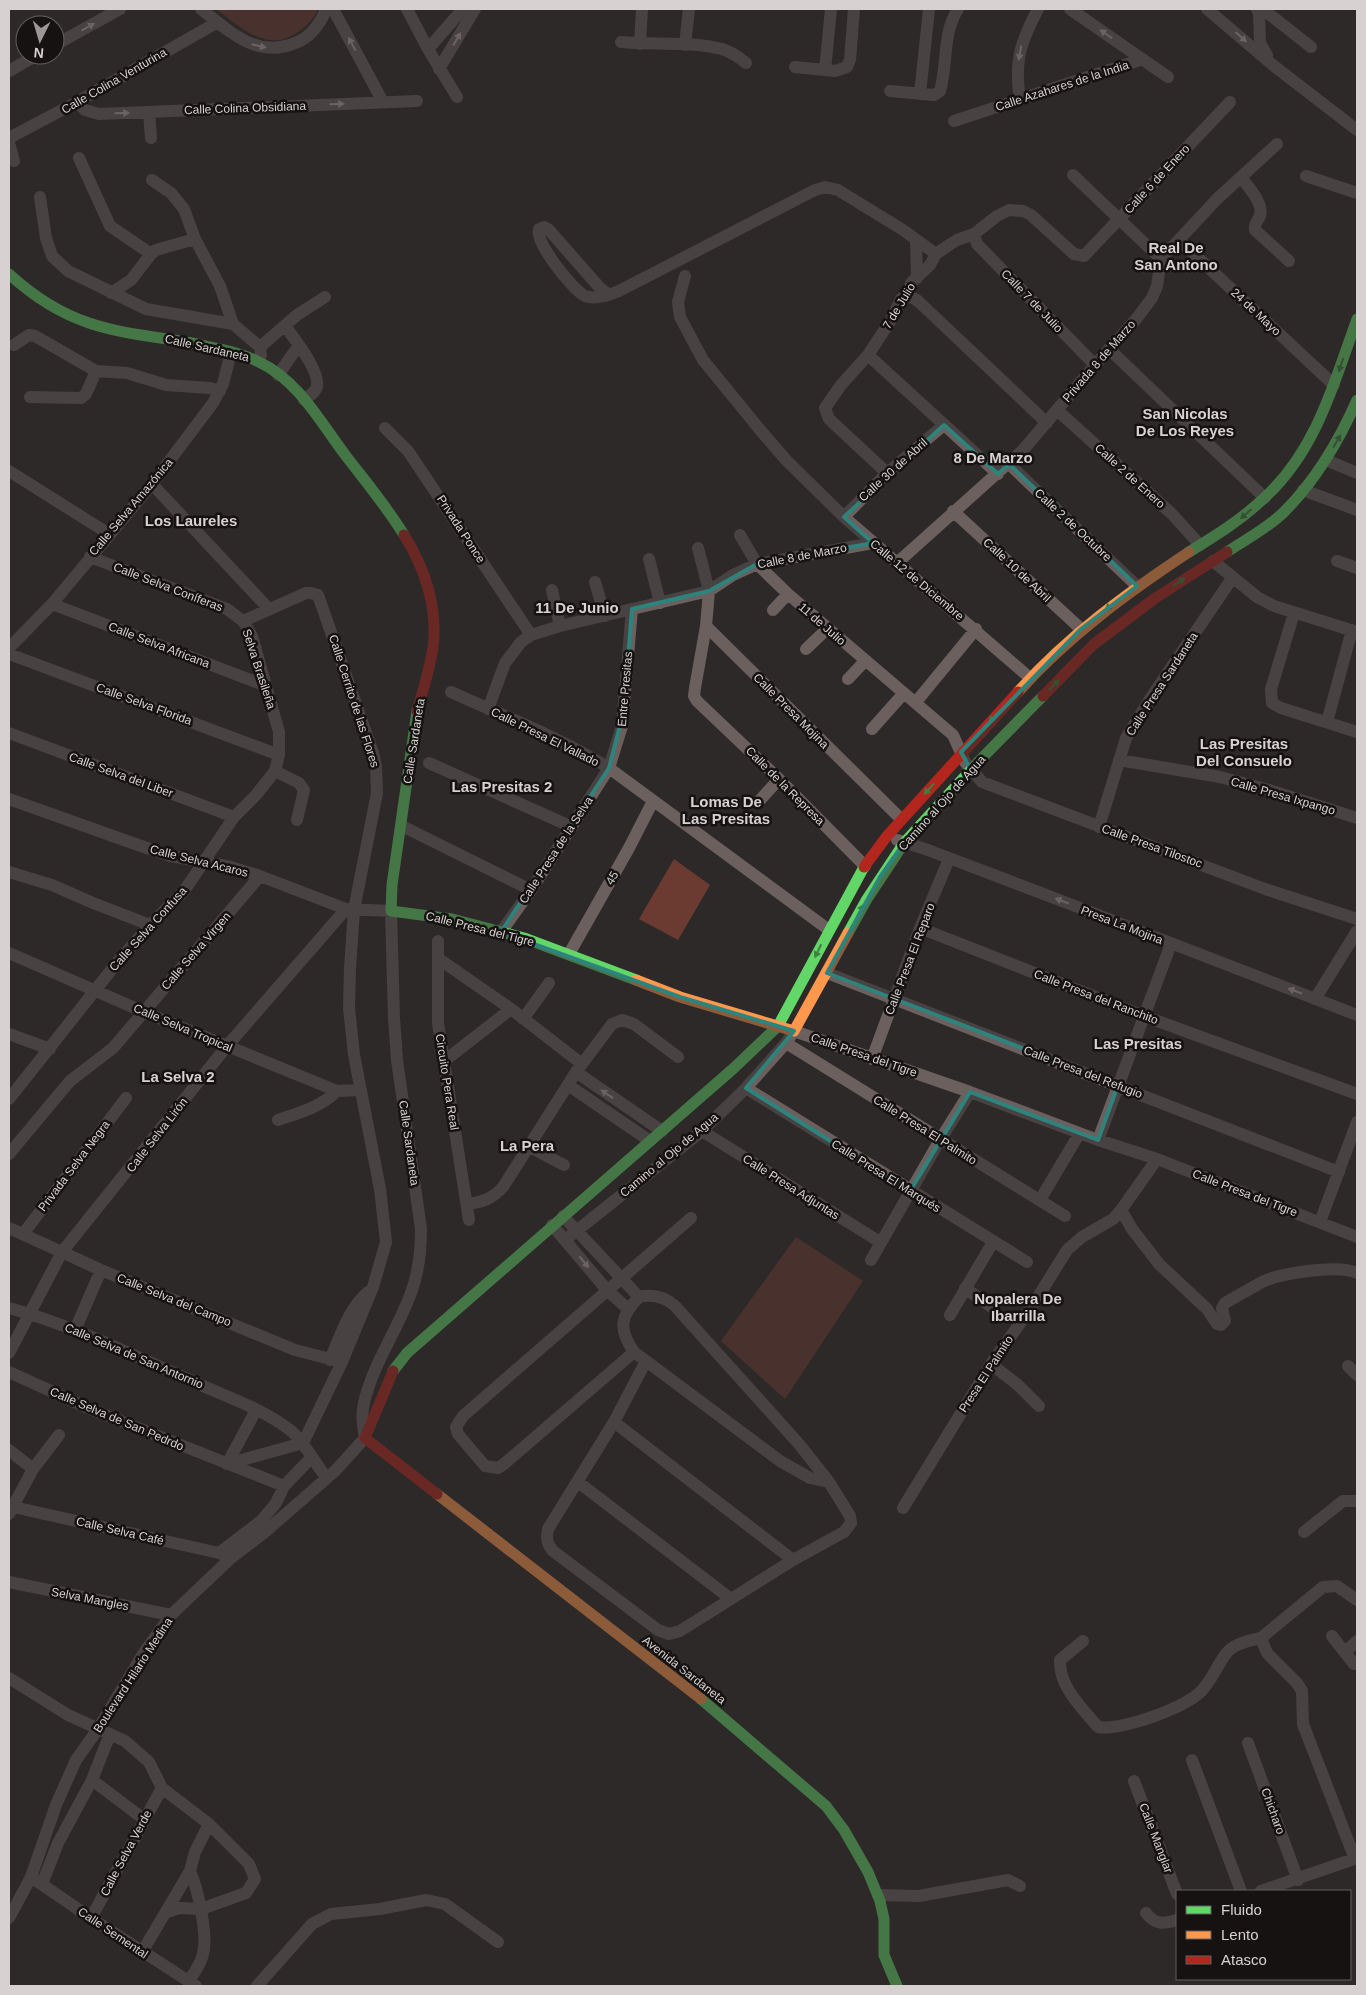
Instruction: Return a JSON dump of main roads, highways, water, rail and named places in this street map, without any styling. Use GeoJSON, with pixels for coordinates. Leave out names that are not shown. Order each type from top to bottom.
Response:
{"type":"FeatureCollection","features":[{"type":"Feature","properties":{"kind":"district","name":"Real De San Antono"},"geometry":{"type":"Point","coordinates":[1176,256]}},
{"type":"Feature","properties":{"kind":"district","name":"San Nicolas De Los Reyes"},"geometry":{"type":"Point","coordinates":[1185,422]}},
{"type":"Feature","properties":{"kind":"district","name":"8 De Marzo"},"geometry":{"type":"Point","coordinates":[993,457]}},
{"type":"Feature","properties":{"kind":"district","name":"Los Laureles"},"geometry":{"type":"Point","coordinates":[191,520]}},
{"type":"Feature","properties":{"kind":"district","name":"11 De Junio"},"geometry":{"type":"Point","coordinates":[577,607]}},
{"type":"Feature","properties":{"kind":"district","name":"Las Presitas Del Consuelo"},"geometry":{"type":"Point","coordinates":[1244,752]}},
{"type":"Feature","properties":{"kind":"district","name":"Las Presitas 2"},"geometry":{"type":"Point","coordinates":[502,786]}},
{"type":"Feature","properties":{"kind":"district","name":"Lomas De Las Presitas"},"geometry":{"type":"Point","coordinates":[726,810]}},
{"type":"Feature","properties":{"kind":"district","name":"Las Presitas"},"geometry":{"type":"Point","coordinates":[1138,1043]}},
{"type":"Feature","properties":{"kind":"district","name":"La Selva 2"},"geometry":{"type":"Point","coordinates":[178,1076]}},
{"type":"Feature","properties":{"kind":"district","name":"La Pera"},"geometry":{"type":"Point","coordinates":[527,1145]}},
{"type":"Feature","properties":{"kind":"district","name":"Nopalera De Ibarrilla"},"geometry":{"type":"Point","coordinates":[1018,1306]}}]}
